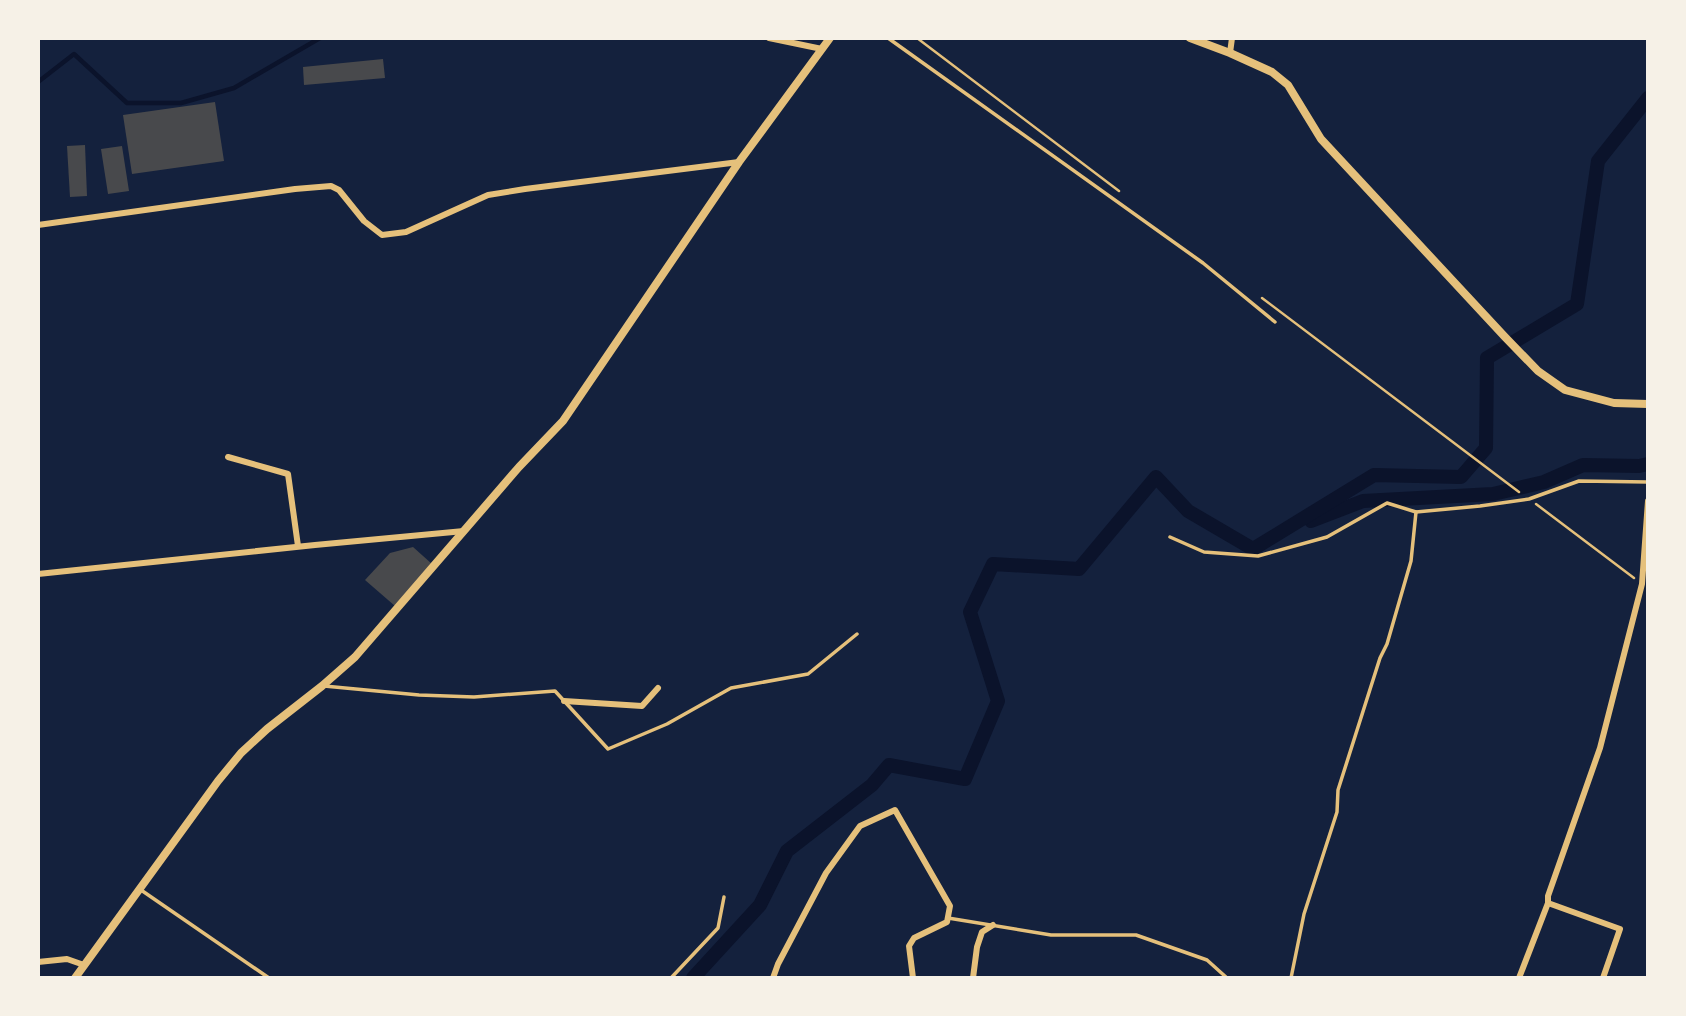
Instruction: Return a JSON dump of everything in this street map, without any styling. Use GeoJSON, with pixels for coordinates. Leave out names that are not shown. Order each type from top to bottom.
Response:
{"type":"FeatureCollection","features":[{"type":"Feature","properties":{"kind":"street"},"geometry":{"type":"LineString","coordinates":[[769,38],[822,49]]}},
{"type":"Feature","properties":{"kind":"street"},"geometry":{"type":"LineString","coordinates":[[75,978],[241,753],[355,657],[519,467],[563,421],[739,162],[830,38]]}},
{"type":"Feature","properties":{"kind":"street"},"geometry":{"type":"LineString","coordinates":[[1190,38],[1230,52],[1272,72],[1288,85],[1321,139],[1538,371],[1565,390],[1614,403],[1647,404]]}},
{"type":"Feature","properties":{"kind":"street"},"geometry":{"type":"LineString","coordinates":[[1230,52],[1232,38]]}},
{"type":"Feature","properties":{"kind":"street"},"geometry":{"type":"LineString","coordinates":[[38,226],[331,186],[339,190],[363,221],[382,235],[406,232],[488,195],[739,162]]}},
{"type":"Feature","properties":{"kind":"street"},"geometry":{"type":"LineString","coordinates":[[229,457],[288,474],[298,546]]}},
{"type":"Feature","properties":{"kind":"street"},"geometry":{"type":"LineString","coordinates":[[1519,978],[1548,903],[1548,896],[1600,748],[1642,584],[1647,501]]}},
{"type":"Feature","properties":{"kind":"street"},"geometry":{"type":"LineString","coordinates":[[38,574],[464,531]]}},
{"type":"Feature","properties":{"kind":"street"},"geometry":{"type":"LineString","coordinates":[[565,701],[642,706],[658,688]]}},
{"type":"Feature","properties":{"kind":"street"},"geometry":{"type":"LineString","coordinates":[[773,978],[826,873],[860,826],[895,810],[950,906],[947,922],[914,938],[909,946],[913,978]]}},
{"type":"Feature","properties":{"kind":"street"},"geometry":{"type":"LineString","coordinates":[[1548,903],[1620,929],[1603,978]]}},
{"type":"Feature","properties":{"kind":"street"},"geometry":{"type":"LineString","coordinates":[[973,978],[982,932],[993,925]]}},
{"type":"Feature","properties":{"kind":"street"},"geometry":{"type":"LineString","coordinates":[[38,962],[67,959],[84,965]]}},
{"type":"Feature","properties":{"kind":"lane"},"geometry":{"type":"LineString","coordinates":[[888,38],[1203,263],[1275,322]]}},
{"type":"Feature","properties":{"kind":"lane"},"geometry":{"type":"LineString","coordinates":[[1170,537],[1204,552],[1258,556],[1328,537],[1387,503],[1416,512],[1529,499],[1578,481],[1647,482]]}},
{"type":"Feature","properties":{"kind":"lane"},"geometry":{"type":"LineString","coordinates":[[1291,978],[1304,914],[1337,812],[1338,790],[1380,658],[1387,644],[1411,561],[1416,512]]}},
{"type":"Feature","properties":{"kind":"lane"},"geometry":{"type":"LineString","coordinates":[[321,686],[474,697],[555,691],[608,749],[667,724],[731,688],[807,674],[857,634]]}},
{"type":"Feature","properties":{"kind":"lane"},"geometry":{"type":"LineString","coordinates":[[139,889],[269,978]]}},
{"type":"Feature","properties":{"kind":"lane"},"geometry":{"type":"LineString","coordinates":[[671,978],[718,928],[724,897]]}},
{"type":"Feature","properties":{"kind":"lane"},"geometry":{"type":"LineString","coordinates":[[948,918],[1051,935],[1136,935],[1207,960],[1227,978]]}},
{"type":"Feature","properties":{"kind":"path"},"geometry":{"type":"LineString","coordinates":[[917,38],[1128,198]]}},
{"type":"Feature","properties":{"kind":"path"},"geometry":{"type":"LineString","coordinates":[[1262,298],[1642,584]]}},
{"type":"Feature","properties":{"kind":"building"},"geometry":{"type":"Polygon","coordinates":[[[383,59],[385,78],[304,85],[303,67],[383,59]]]}},
{"type":"Feature","properties":{"kind":"building"},"geometry":{"type":"Polygon","coordinates":[[[215,102],[224,161],[132,174],[123,115],[215,102]]]}},
{"type":"Feature","properties":{"kind":"building"},"geometry":{"type":"Polygon","coordinates":[[[85,145],[87,196],[70,197],[67,146],[85,145]]]}},
{"type":"Feature","properties":{"kind":"building"},"geometry":{"type":"Polygon","coordinates":[[[122,146],[129,191],[108,194],[101,149],[122,146]]]}},
{"type":"Feature","properties":{"kind":"building"},"geometry":{"type":"Polygon","coordinates":[[[413,547],[432,564],[395,606],[365,580],[390,553],[413,547]]]}},
{"type":"Feature","properties":{"kind":"waterway"},"geometry":{"type":"LineString","coordinates":[[38,82],[74,54],[127,103],[181,103],[234,88],[320,38]]}},
{"type":"Feature","properties":{"kind":"waterway"},"geometry":{"type":"LineString","coordinates":[[693,978],[760,905],[787,851],[872,785],[889,765],[965,779],[998,701],[970,612],[993,564],[1079,569],[1156,477],[1188,511],[1253,549],[1374,475],[1461,477],[1486,448],[1487,358],[1577,304],[1598,161],[1648,98]]}},
{"type":"Feature","properties":{"kind":"waterway"},"geometry":{"type":"LineString","coordinates":[[1311,521],[1363,501],[1493,494],[1544,482],[1583,465],[1648,464]]}}]}
